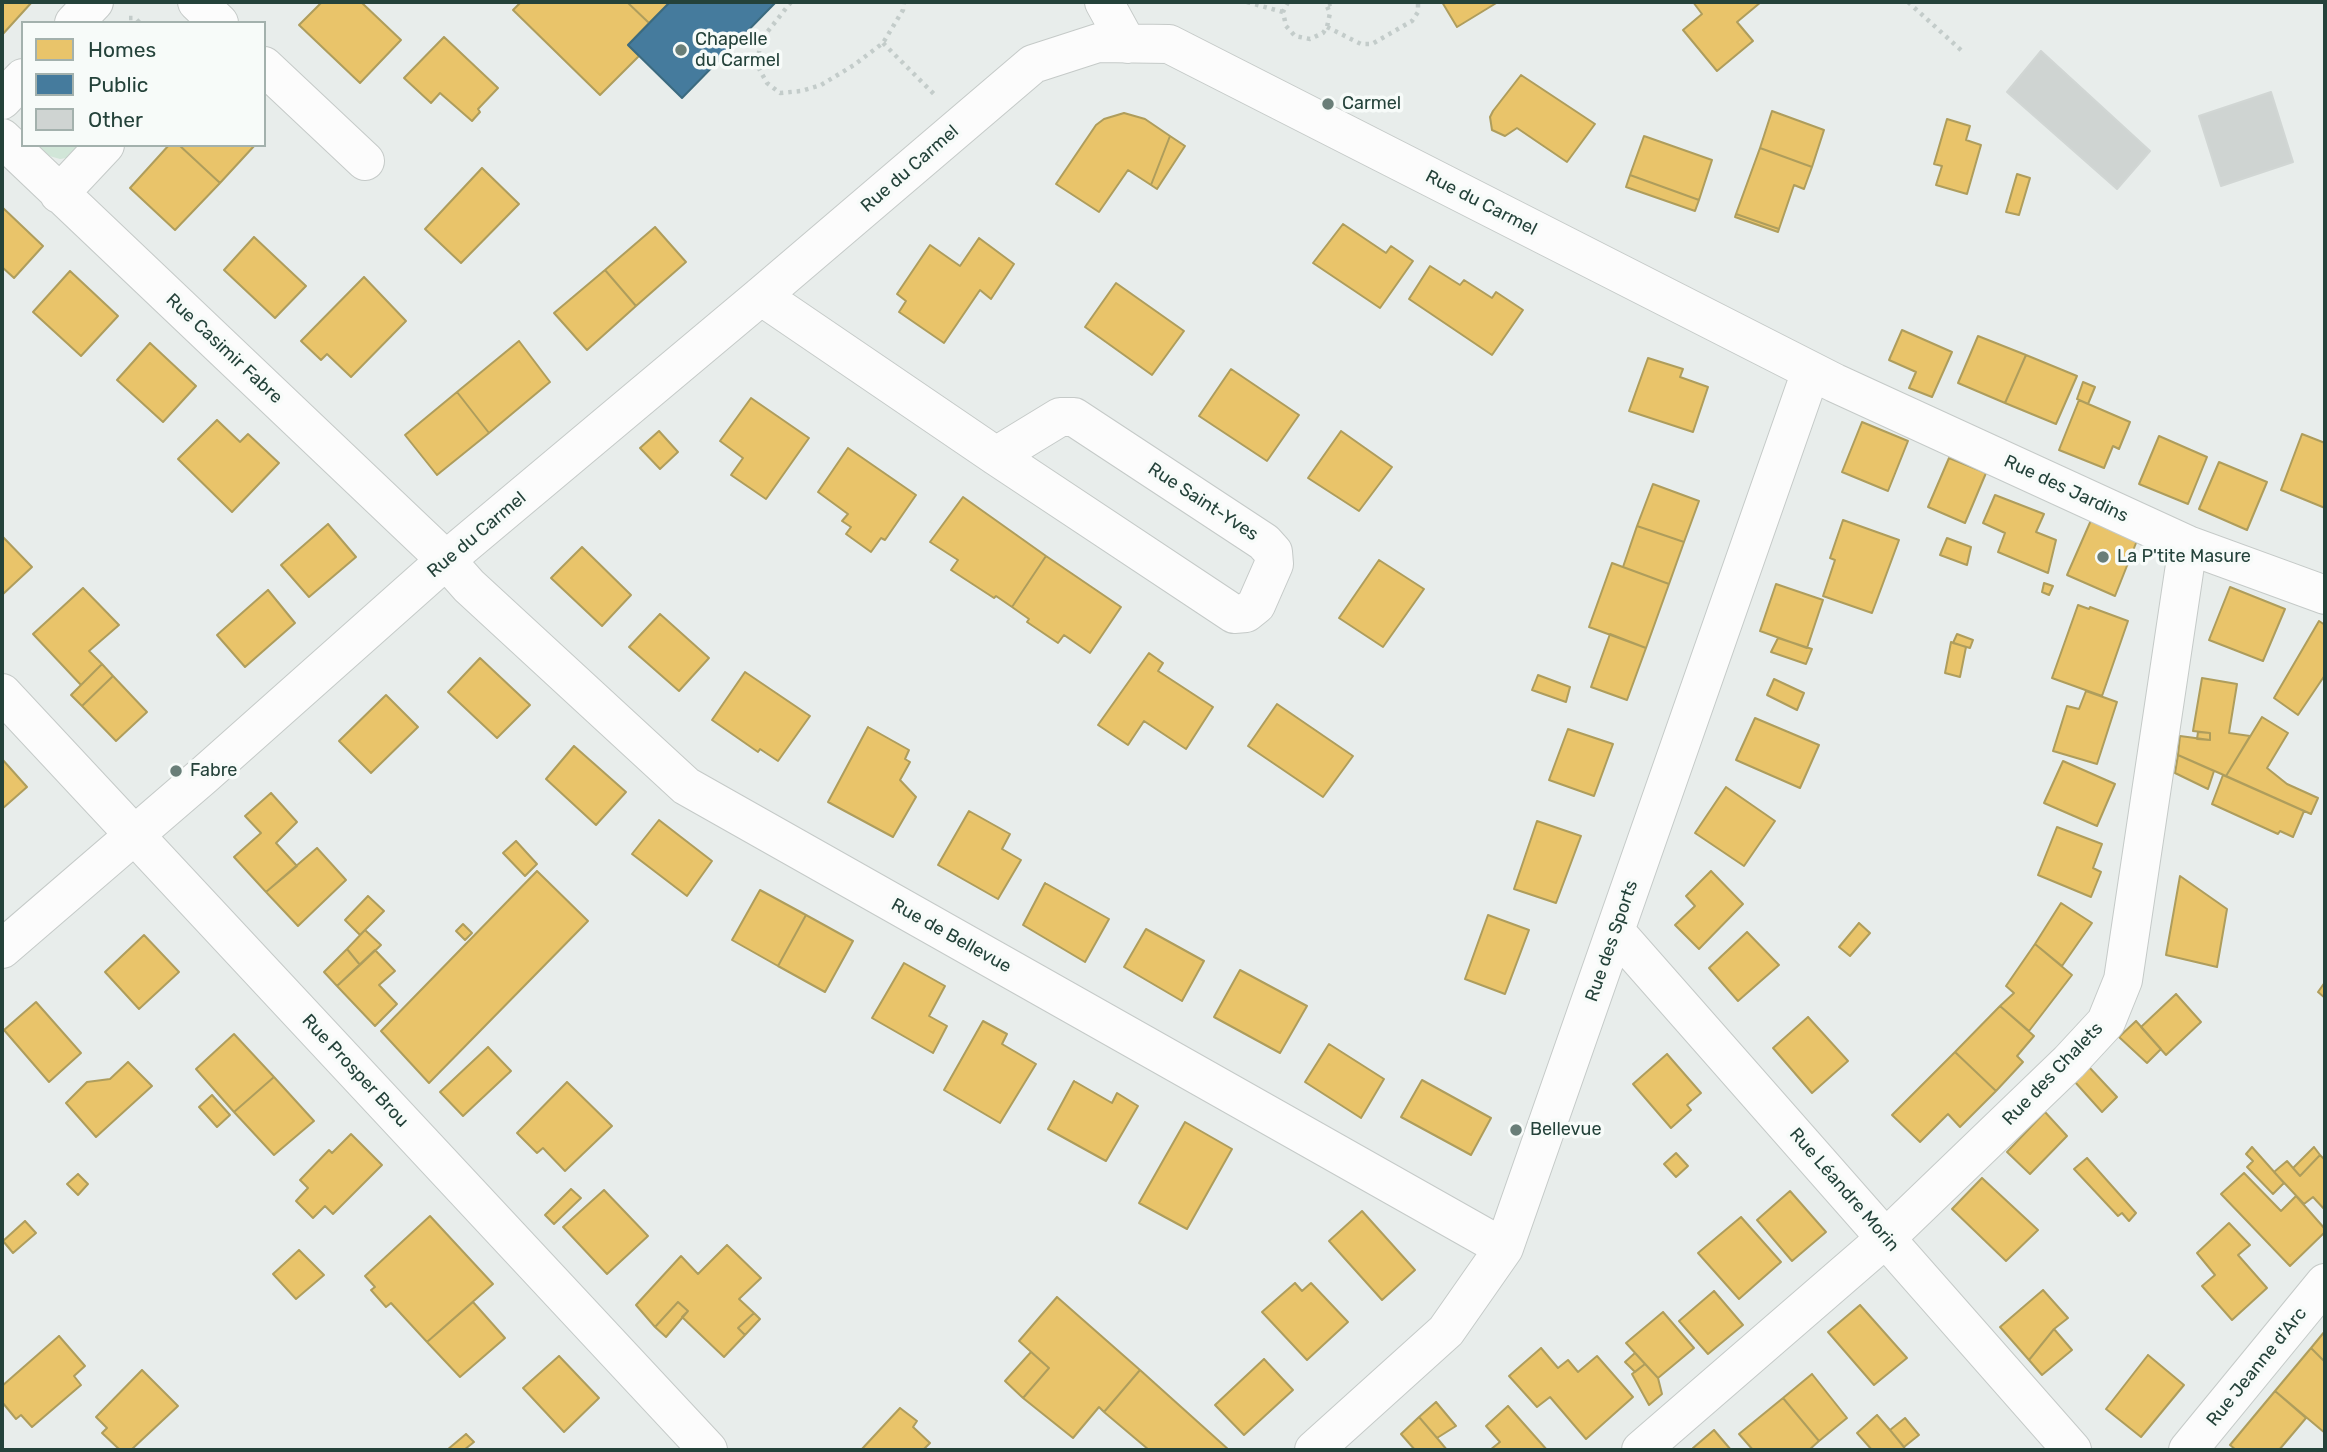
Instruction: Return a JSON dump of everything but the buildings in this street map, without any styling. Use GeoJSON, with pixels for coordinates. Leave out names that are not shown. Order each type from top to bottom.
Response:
{"type":"FeatureCollection","features":[{"type":"Feature","properties":{"kind":"street"},"geometry":{"type":"LineString","coordinates":[[76,21],[94,2]]}},
{"type":"Feature","properties":{"kind":"street"},"geometry":{"type":"LineString","coordinates":[[197,2],[217,21]]}},
{"type":"Feature","properties":{"kind":"street"},"geometry":{"type":"LineString","coordinates":[[1104,2],[1127,44]]}},
{"type":"Feature","properties":{"kind":"street","name":"Rue du Carmel"},"geometry":{"type":"LineString","coordinates":[[2,949],[446,560],[1033,64],[1098,43],[1169,44],[1811,371]]}},
{"type":"Feature","properties":{"kind":"street"},"geometry":{"type":"LineString","coordinates":[[266,68],[365,161]]}},
{"type":"Feature","properties":{"kind":"street"},"geometry":{"type":"LineString","coordinates":[[2,100],[21,80]]}},
{"type":"Feature","properties":{"kind":"street","name":"Rue Casimir Fabre"},"geometry":{"type":"LineString","coordinates":[[2,138],[446,560]]}},
{"type":"Feature","properties":{"kind":"street"},"geometry":{"type":"LineString","coordinates":[[59,194],[103,147]]}},
{"type":"Feature","properties":{"kind":"street","name":"Rue Saint-Yves"},"geometry":{"type":"LineString","coordinates":[[761,296],[996,456],[1234,614],[1246,612],[1256,605],[1274,564],[1273,552],[1264,542],[1074,417],[1060,417],[996,456]]}},
{"type":"Feature","properties":{"kind":"street","name":"Rue des Jardins"},"geometry":{"type":"LineString","coordinates":[[1811,371],[2188,545],[2325,595]]}},
{"type":"Feature","properties":{"kind":"street","name":"Rue des Sports"},"geometry":{"type":"LineString","coordinates":[[1314,1450],[1446,1331],[1504,1248],[1811,371]]}},
{"type":"Feature","properties":{"kind":"street","name":"Rue des Chalets"},"geometry":{"type":"LineString","coordinates":[[1641,1450],[1886,1238],[2069,1062],[2106,1022],[2123,980],[2188,545]]}},
{"type":"Feature","properties":{"kind":"street","name":"Rue de Bellevue"},"geometry":{"type":"LineString","coordinates":[[446,560],[469,586],[686,786],[1504,1248]]}},
{"type":"Feature","properties":{"kind":"street","name":"Rue Prosper Brou"},"geometry":{"type":"LineString","coordinates":[[2,692],[706,1449]]}},
{"type":"Feature","properties":{"kind":"street","name":"Rue Léandre Morin"},"geometry":{"type":"LineString","coordinates":[[1615,931],[2072,1450]]}},
{"type":"Feature","properties":{"kind":"street","name":"Rue Jeanne d'Arc"},"geometry":{"type":"LineString","coordinates":[[2188,1450],[2325,1283]]}},
{"type":"Feature","properties":{"kind":"path"},"geometry":{"type":"LineString","coordinates":[[791,2],[761,40],[757,65],[767,83],[780,93],[821,85],[883,44],[903,10],[904,2]]}},
{"type":"Feature","properties":{"kind":"path"},"geometry":{"type":"LineString","coordinates":[[1247,2],[1283,12]]}},
{"type":"Feature","properties":{"kind":"path"},"geometry":{"type":"LineString","coordinates":[[1288,2],[1283,12],[1286,26],[1290,32],[1302,39],[1317,37],[1327,27],[1330,13],[1327,4],[1334,2]]}},
{"type":"Feature","properties":{"kind":"path"},"geometry":{"type":"LineString","coordinates":[[1327,27],[1361,44],[1372,44],[1412,20],[1418,12],[1419,2]]}},
{"type":"Feature","properties":{"kind":"path"},"geometry":{"type":"LineString","coordinates":[[1908,2],[1962,51]]}},
{"type":"Feature","properties":{"kind":"path"},"geometry":{"type":"LineString","coordinates":[[883,44],[941,102]]}},
{"type":"Feature","properties":{"kind":"green space"},"geometry":{"type":"Polygon","coordinates":[[[37,147],[81,147],[73,157],[60,159],[46,155],[37,147]]]}},
{"type":"Feature","properties":{"kind":"place","name":"Chapelle du Carmel"},"geometry":{"type":"Point","coordinates":[681,50]}},
{"type":"Feature","properties":{"kind":"place","name":"Carmel"},"geometry":{"type":"Point","coordinates":[1328,104]}},
{"type":"Feature","properties":{"kind":"place","name":"La P'tite Masure"},"geometry":{"type":"Point","coordinates":[2103,557]}},
{"type":"Feature","properties":{"kind":"place","name":"Fabre"},"geometry":{"type":"Point","coordinates":[176,771]}},
{"type":"Feature","properties":{"kind":"place","name":"Bellevue"},"geometry":{"type":"Point","coordinates":[1516,1130]}}]}
